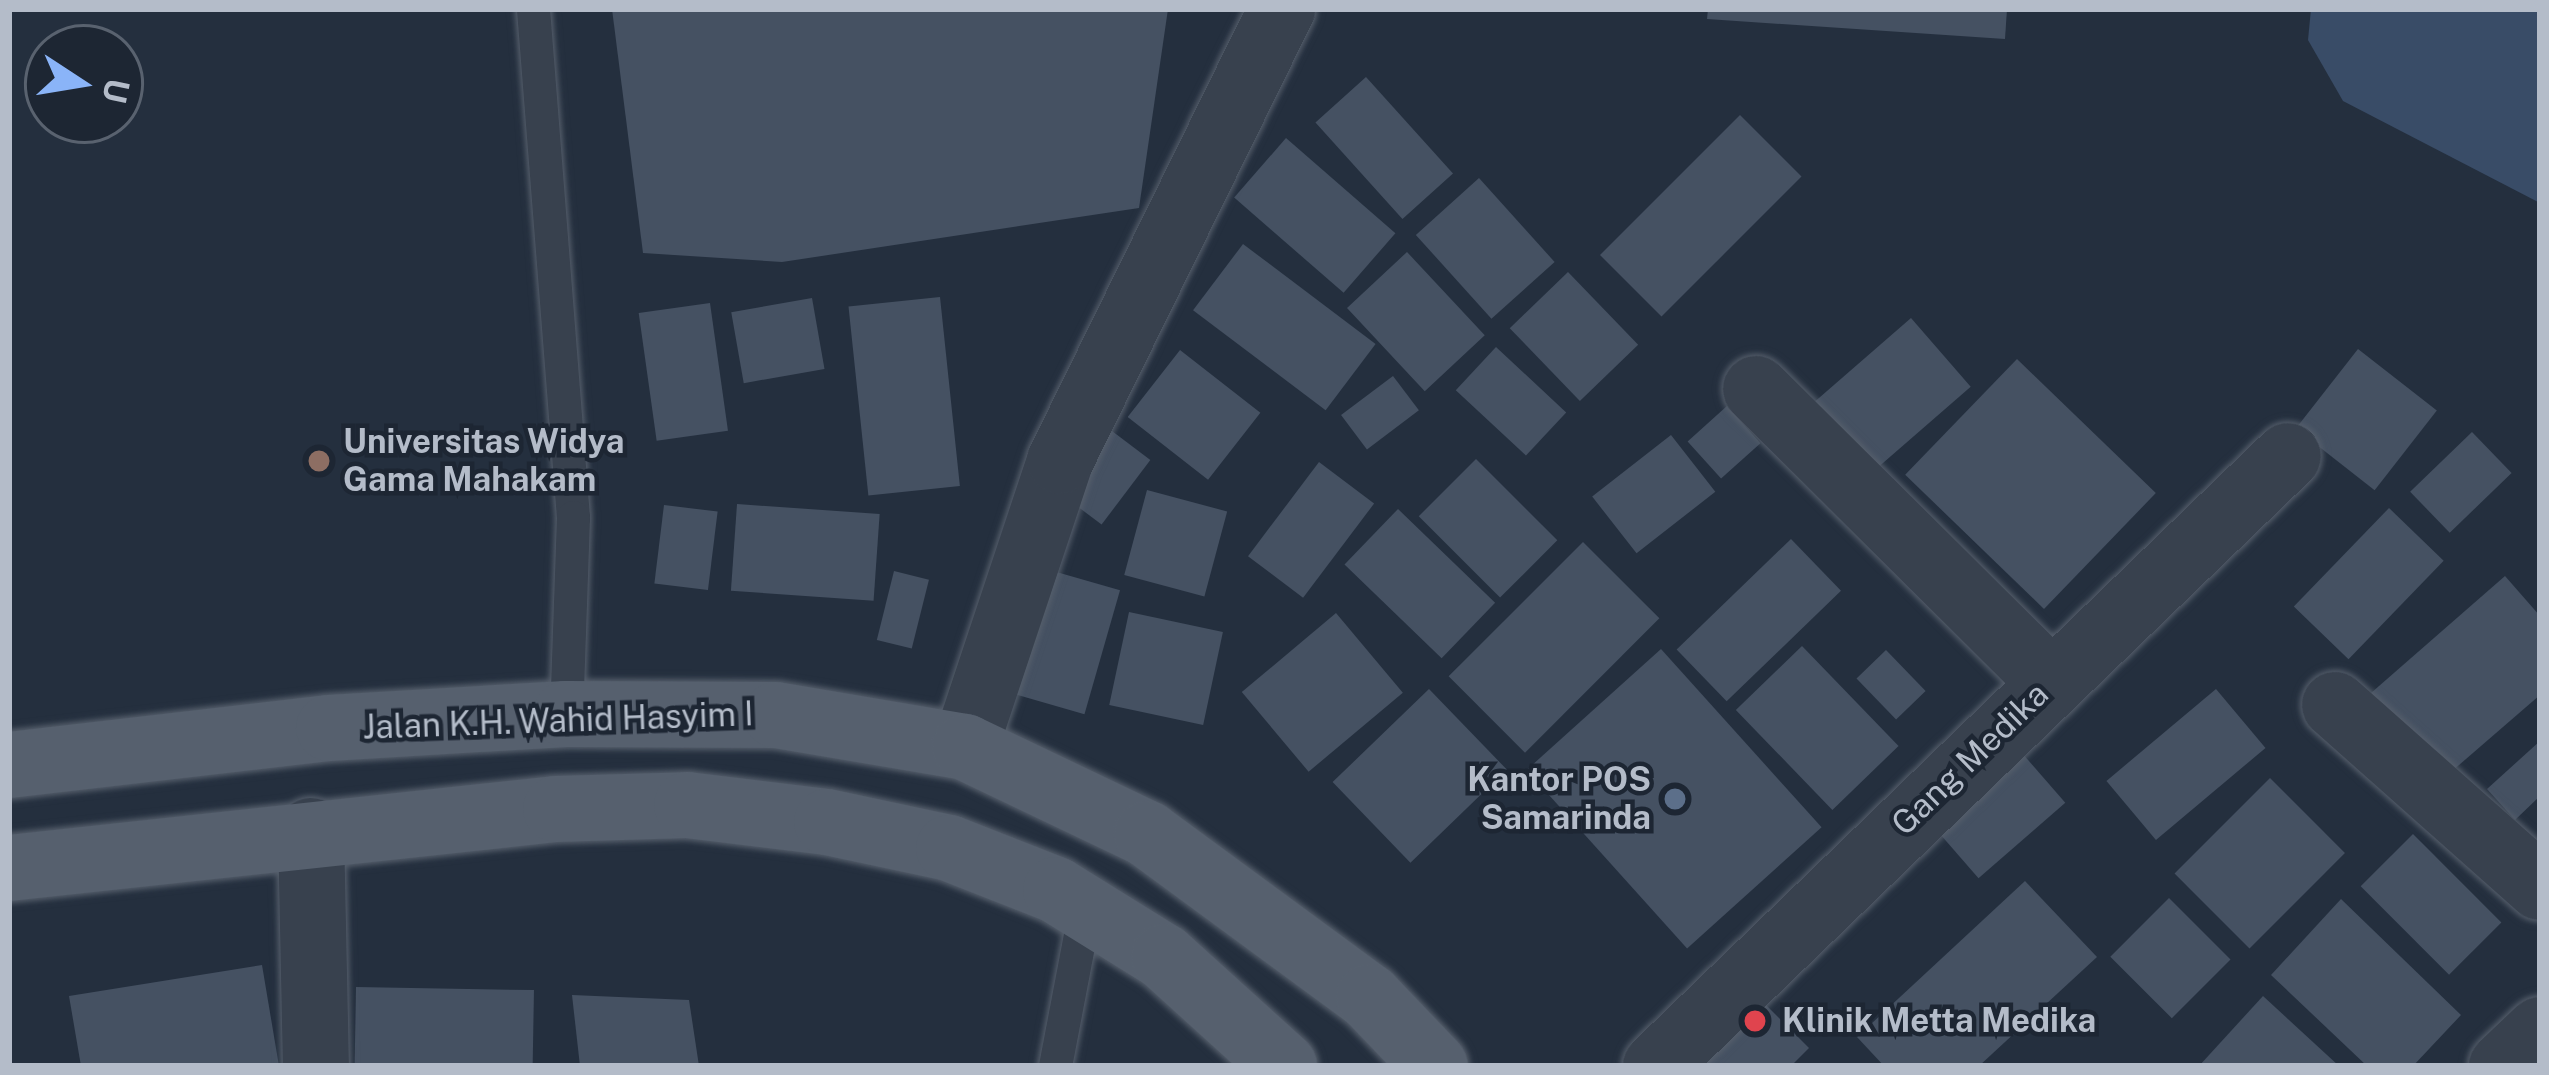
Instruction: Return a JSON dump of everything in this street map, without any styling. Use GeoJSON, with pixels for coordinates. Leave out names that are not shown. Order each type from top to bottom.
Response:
{"type":"FeatureCollection","features":[{"type":"Feature","properties":{"kind":"main road","name":"Jalan K.H. Wahid Hasyim I"},"geometry":{"type":"LineString","coordinates":[[9,765],[329,728],[566,714],[776,716],[965,747],[1147,834],[1370,997],[1436,1066]]}},
{"type":"Feature","properties":{"kind":"main road"},"geometry":{"type":"LineString","coordinates":[[556,809],[566,714]]}},
{"type":"Feature","properties":{"kind":"main road"},"geometry":{"type":"LineString","coordinates":[[9,868],[311,831],[556,809],[687,805],[827,822],[950,848],[1085,908],[1164,957],[1284,1066]]}},
{"type":"Feature","properties":{"kind":"street"},"geometry":{"type":"LineString","coordinates":[[965,747],[1060,461],[1282,9]]}},
{"type":"Feature","properties":{"kind":"street"},"geometry":{"type":"LineString","coordinates":[[1756,389],[2050,681]]}},
{"type":"Feature","properties":{"kind":"street","name":"Gang Medika"},"geometry":{"type":"LineString","coordinates":[[1656,1066],[2288,456]]}},
{"type":"Feature","properties":{"kind":"street"},"geometry":{"type":"LineString","coordinates":[[2335,705],[2540,887]]}},
{"type":"Feature","properties":{"kind":"street"},"geometry":{"type":"LineString","coordinates":[[311,831],[316,1066]]}},
{"type":"Feature","properties":{"kind":"street"},"geometry":{"type":"LineString","coordinates":[[2502,1066],[2540,1030]]}},
{"type":"Feature","properties":{"kind":"lane"},"geometry":{"type":"LineString","coordinates":[[532,9],[573,517],[566,714]]}},
{"type":"Feature","properties":{"kind":"lane"},"geometry":{"type":"LineString","coordinates":[[1055,1066],[1085,908]]}},
{"type":"Feature","properties":{"kind":"water"},"geometry":{"type":"Polygon","coordinates":[[[2311,9],[2540,9],[2540,203],[2343,101],[2308,40],[2311,9]]]}},
{"type":"Feature","properties":{"kind":"building"},"geometry":{"type":"Polygon","coordinates":[[[612,9],[1168,9],[1139,208],[782,262],[643,253],[612,9]]]}},
{"type":"Feature","properties":{"kind":"building"},"geometry":{"type":"Polygon","coordinates":[[[1708,9],[2007,9],[2005,39],[1707,19],[1708,9]]]}},
{"type":"Feature","properties":{"kind":"building"},"geometry":{"type":"Polygon","coordinates":[[[1366,77],[1453,174],[1402,219],[1315,123],[1366,77]]]}},
{"type":"Feature","properties":{"kind":"building"},"geometry":{"type":"Polygon","coordinates":[[[1740,115],[1802,177],[1662,317],[1600,255],[1740,115]]]}},
{"type":"Feature","properties":{"kind":"building"},"geometry":{"type":"Polygon","coordinates":[[[1286,138],[1395,233],[1344,293],[1234,198],[1286,138]]]}},
{"type":"Feature","properties":{"kind":"building"},"geometry":{"type":"Polygon","coordinates":[[[1479,178],[1555,262],[1491,319],[1416,235],[1479,178]]]}},
{"type":"Feature","properties":{"kind":"building"},"geometry":{"type":"Polygon","coordinates":[[[1243,244],[1376,344],[1326,410],[1193,310],[1243,244]]]}},
{"type":"Feature","properties":{"kind":"building"},"geometry":{"type":"Polygon","coordinates":[[[1407,252],[1485,335],[1425,391],[1347,308],[1407,252]]]}},
{"type":"Feature","properties":{"kind":"building"},"geometry":{"type":"Polygon","coordinates":[[[1568,272],[1638,345],[1580,401],[1510,328],[1568,272]]]}},
{"type":"Feature","properties":{"kind":"building"},"geometry":{"type":"Polygon","coordinates":[[[940,297],[960,486],[868,496],[849,307],[940,297]]]}},
{"type":"Feature","properties":{"kind":"building"},"geometry":{"type":"Polygon","coordinates":[[[812,298],[825,369],[744,383],[731,312],[812,298]]]}},
{"type":"Feature","properties":{"kind":"building"},"geometry":{"type":"Polygon","coordinates":[[[710,303],[728,431],[657,441],[639,313],[710,303]]]}},
{"type":"Feature","properties":{"kind":"building"},"geometry":{"type":"Polygon","coordinates":[[[1911,318],[1971,387],[1864,479],[1805,411],[1911,318]]]}},
{"type":"Feature","properties":{"kind":"building"},"geometry":{"type":"Polygon","coordinates":[[[1496,347],[1566,412],[1526,456],[1456,390],[1496,347]]]}},
{"type":"Feature","properties":{"kind":"building"},"geometry":{"type":"Polygon","coordinates":[[[2358,349],[2437,411],[2375,490],[2296,429],[2358,349]]]}},
{"type":"Feature","properties":{"kind":"building"},"geometry":{"type":"Polygon","coordinates":[[[1180,350],[1260,413],[1208,480],[1128,417],[1180,350]]]}},
{"type":"Feature","properties":{"kind":"building"},"geometry":{"type":"Polygon","coordinates":[[[2017,359],[2156,493],[2044,609],[1905,475],[2017,359]]]}},
{"type":"Feature","properties":{"kind":"building"},"geometry":{"type":"Polygon","coordinates":[[[1393,376],[1419,410],[1367,449],[1341,415],[1393,376]]]}},
{"type":"Feature","properties":{"kind":"building"},"geometry":{"type":"Polygon","coordinates":[[[1727,406],[1760,443],[1721,479],[1688,441],[1727,406]]]}},
{"type":"Feature","properties":{"kind":"building"},"geometry":{"type":"Polygon","coordinates":[[[1112,431],[1150,460],[1102,525],[1063,496],[1112,431]]]}},
{"type":"Feature","properties":{"kind":"building"},"geometry":{"type":"Polygon","coordinates":[[[2472,432],[2512,473],[2450,533],[2410,492],[2472,432]]]}},
{"type":"Feature","properties":{"kind":"building"},"geometry":{"type":"Polygon","coordinates":[[[1671,435],[1715,492],[1637,553],[1592,497],[1671,435]]]}},
{"type":"Feature","properties":{"kind":"building"},"geometry":{"type":"Polygon","coordinates":[[[1476,459],[1557,540],[1500,598],[1419,516],[1476,459]]]}},
{"type":"Feature","properties":{"kind":"building"},"geometry":{"type":"Polygon","coordinates":[[[1319,462],[1374,504],[1303,598],[1248,556],[1319,462]]]}},
{"type":"Feature","properties":{"kind":"building"},"geometry":{"type":"Polygon","coordinates":[[[1147,490],[1227,511],[1204,596],[1124,575],[1147,490]]]}},
{"type":"Feature","properties":{"kind":"building"},"geometry":{"type":"Polygon","coordinates":[[[737,504],[880,514],[874,601],[731,591],[737,504]]]}},
{"type":"Feature","properties":{"kind":"building"},"geometry":{"type":"Polygon","coordinates":[[[664,505],[718,512],[708,590],[654,583],[664,505]]]}},
{"type":"Feature","properties":{"kind":"building"},"geometry":{"type":"Polygon","coordinates":[[[2389,508],[2444,561],[2349,659],[2294,607],[2389,508]]]}},
{"type":"Feature","properties":{"kind":"building"},"geometry":{"type":"Polygon","coordinates":[[[1398,509],[1495,603],[1442,658],[1345,564],[1398,509]]]}},
{"type":"Feature","properties":{"kind":"building"},"geometry":{"type":"Polygon","coordinates":[[[1791,539],[1841,591],[1727,701],[1677,649],[1791,539]]]}},
{"type":"Feature","properties":{"kind":"building"},"geometry":{"type":"Polygon","coordinates":[[[1583,542],[1659,618],[1525,753],[1449,676],[1583,542]]]}},
{"type":"Feature","properties":{"kind":"building"},"geometry":{"type":"Polygon","coordinates":[[[1046,569],[1120,590],[1084,714],[1010,693],[1046,569]]]}},
{"type":"Feature","properties":{"kind":"building"},"geometry":{"type":"Polygon","coordinates":[[[894,571],[929,580],[912,649],[877,640],[894,571]]]}},
{"type":"Feature","properties":{"kind":"building"},"geometry":{"type":"Polygon","coordinates":[[[2505,576],[2540,616],[2540,695],[2444,778],[2371,693],[2505,576]]]}},
{"type":"Feature","properties":{"kind":"building"},"geometry":{"type":"Polygon","coordinates":[[[1129,612],[1223,632],[1203,725],[1109,705],[1129,612]]]}},
{"type":"Feature","properties":{"kind":"building"},"geometry":{"type":"Polygon","coordinates":[[[1336,613],[1403,693],[1309,772],[1242,692],[1336,613]]]}},
{"type":"Feature","properties":{"kind":"building"},"geometry":{"type":"Polygon","coordinates":[[[1802,646],[1899,746],[1832,810],[1736,710],[1802,646]]]}},
{"type":"Feature","properties":{"kind":"building","name":"Kantor POS Samarinda"},"geometry":{"type":"Polygon","coordinates":[[[1661,649],[1822,827],[1687,948],[1526,770],[1661,649]]]}},
{"type":"Feature","properties":{"kind":"building"},"geometry":{"type":"Polygon","coordinates":[[[1886,650],[1926,691],[1896,719],[1857,678],[1886,650]]]}},
{"type":"Feature","properties":{"kind":"building"},"geometry":{"type":"Polygon","coordinates":[[[1429,689],[1507,770],[1410,863],[1333,782],[1429,689]]]}},
{"type":"Feature","properties":{"kind":"building"},"geometry":{"type":"Polygon","coordinates":[[[2216,689],[2265,748],[2156,840],[2106,781],[2216,689]]]}},
{"type":"Feature","properties":{"kind":"building"},"geometry":{"type":"Polygon","coordinates":[[[2540,741],[2540,796],[2515,820],[2487,789],[2540,741]]]}},
{"type":"Feature","properties":{"kind":"building"},"geometry":{"type":"Polygon","coordinates":[[[2022,753],[2065,803],[1979,878],[1935,828],[2022,753]]]}},
{"type":"Feature","properties":{"kind":"building"},"geometry":{"type":"Polygon","coordinates":[[[2270,778],[2345,853],[2249,948],[2175,873],[2270,778]]]}},
{"type":"Feature","properties":{"kind":"building"},"geometry":{"type":"Polygon","coordinates":[[[2413,834],[2501,922],[2449,975],[2361,886],[2413,834]]]}},
{"type":"Feature","properties":{"kind":"building"},"geometry":{"type":"Polygon","coordinates":[[[2025,881],[2097,957],[1979,1066],[1884,1066],[1857,1037],[2025,881]]]}},
{"type":"Feature","properties":{"kind":"building"},"geometry":{"type":"Polygon","coordinates":[[[2169,898],[2231,960],[2172,1018],[2110,957],[2169,898]]]}},
{"type":"Feature","properties":{"kind":"building"},"geometry":{"type":"Polygon","coordinates":[[[2341,899],[2461,1015],[2413,1066],[2367,1066],[2271,975],[2341,899]]]}},
{"type":"Feature","properties":{"kind":"building"},"geometry":{"type":"Polygon","coordinates":[[[262,965],[279,1066],[81,1066],[69,996],[262,965]]]}},
{"type":"Feature","properties":{"kind":"building"},"geometry":{"type":"Polygon","coordinates":[[[356,987],[534,990],[533,1066],[355,1066],[356,987]]]}},
{"type":"Feature","properties":{"kind":"building","name":"Klinik Metta Medika"},"geometry":{"type":"Polygon","coordinates":[[[1755,994],[1809,1048],[1791,1066],[1683,1066],[1755,994]]]}},
{"type":"Feature","properties":{"kind":"building"},"geometry":{"type":"Polygon","coordinates":[[[572,995],[689,1000],[699,1066],[580,1066],[572,995]]]}},
{"type":"Feature","properties":{"kind":"building"},"geometry":{"type":"Polygon","coordinates":[[[2263,996],[2339,1066],[2199,1066],[2263,996]]]}},
{"type":"Feature","properties":{"kind":"place","name":"Universitas Widya Gama Mahakam"},"geometry":{"type":"Point","coordinates":[319,461]}},
{"type":"Feature","properties":{"kind":"place","name":"Kantor POS Samarinda"},"geometry":{"type":"Point","coordinates":[1675,799]}},
{"type":"Feature","properties":{"kind":"place","name":"Klinik Metta Medika"},"geometry":{"type":"Point","coordinates":[1755,1021]}}]}
